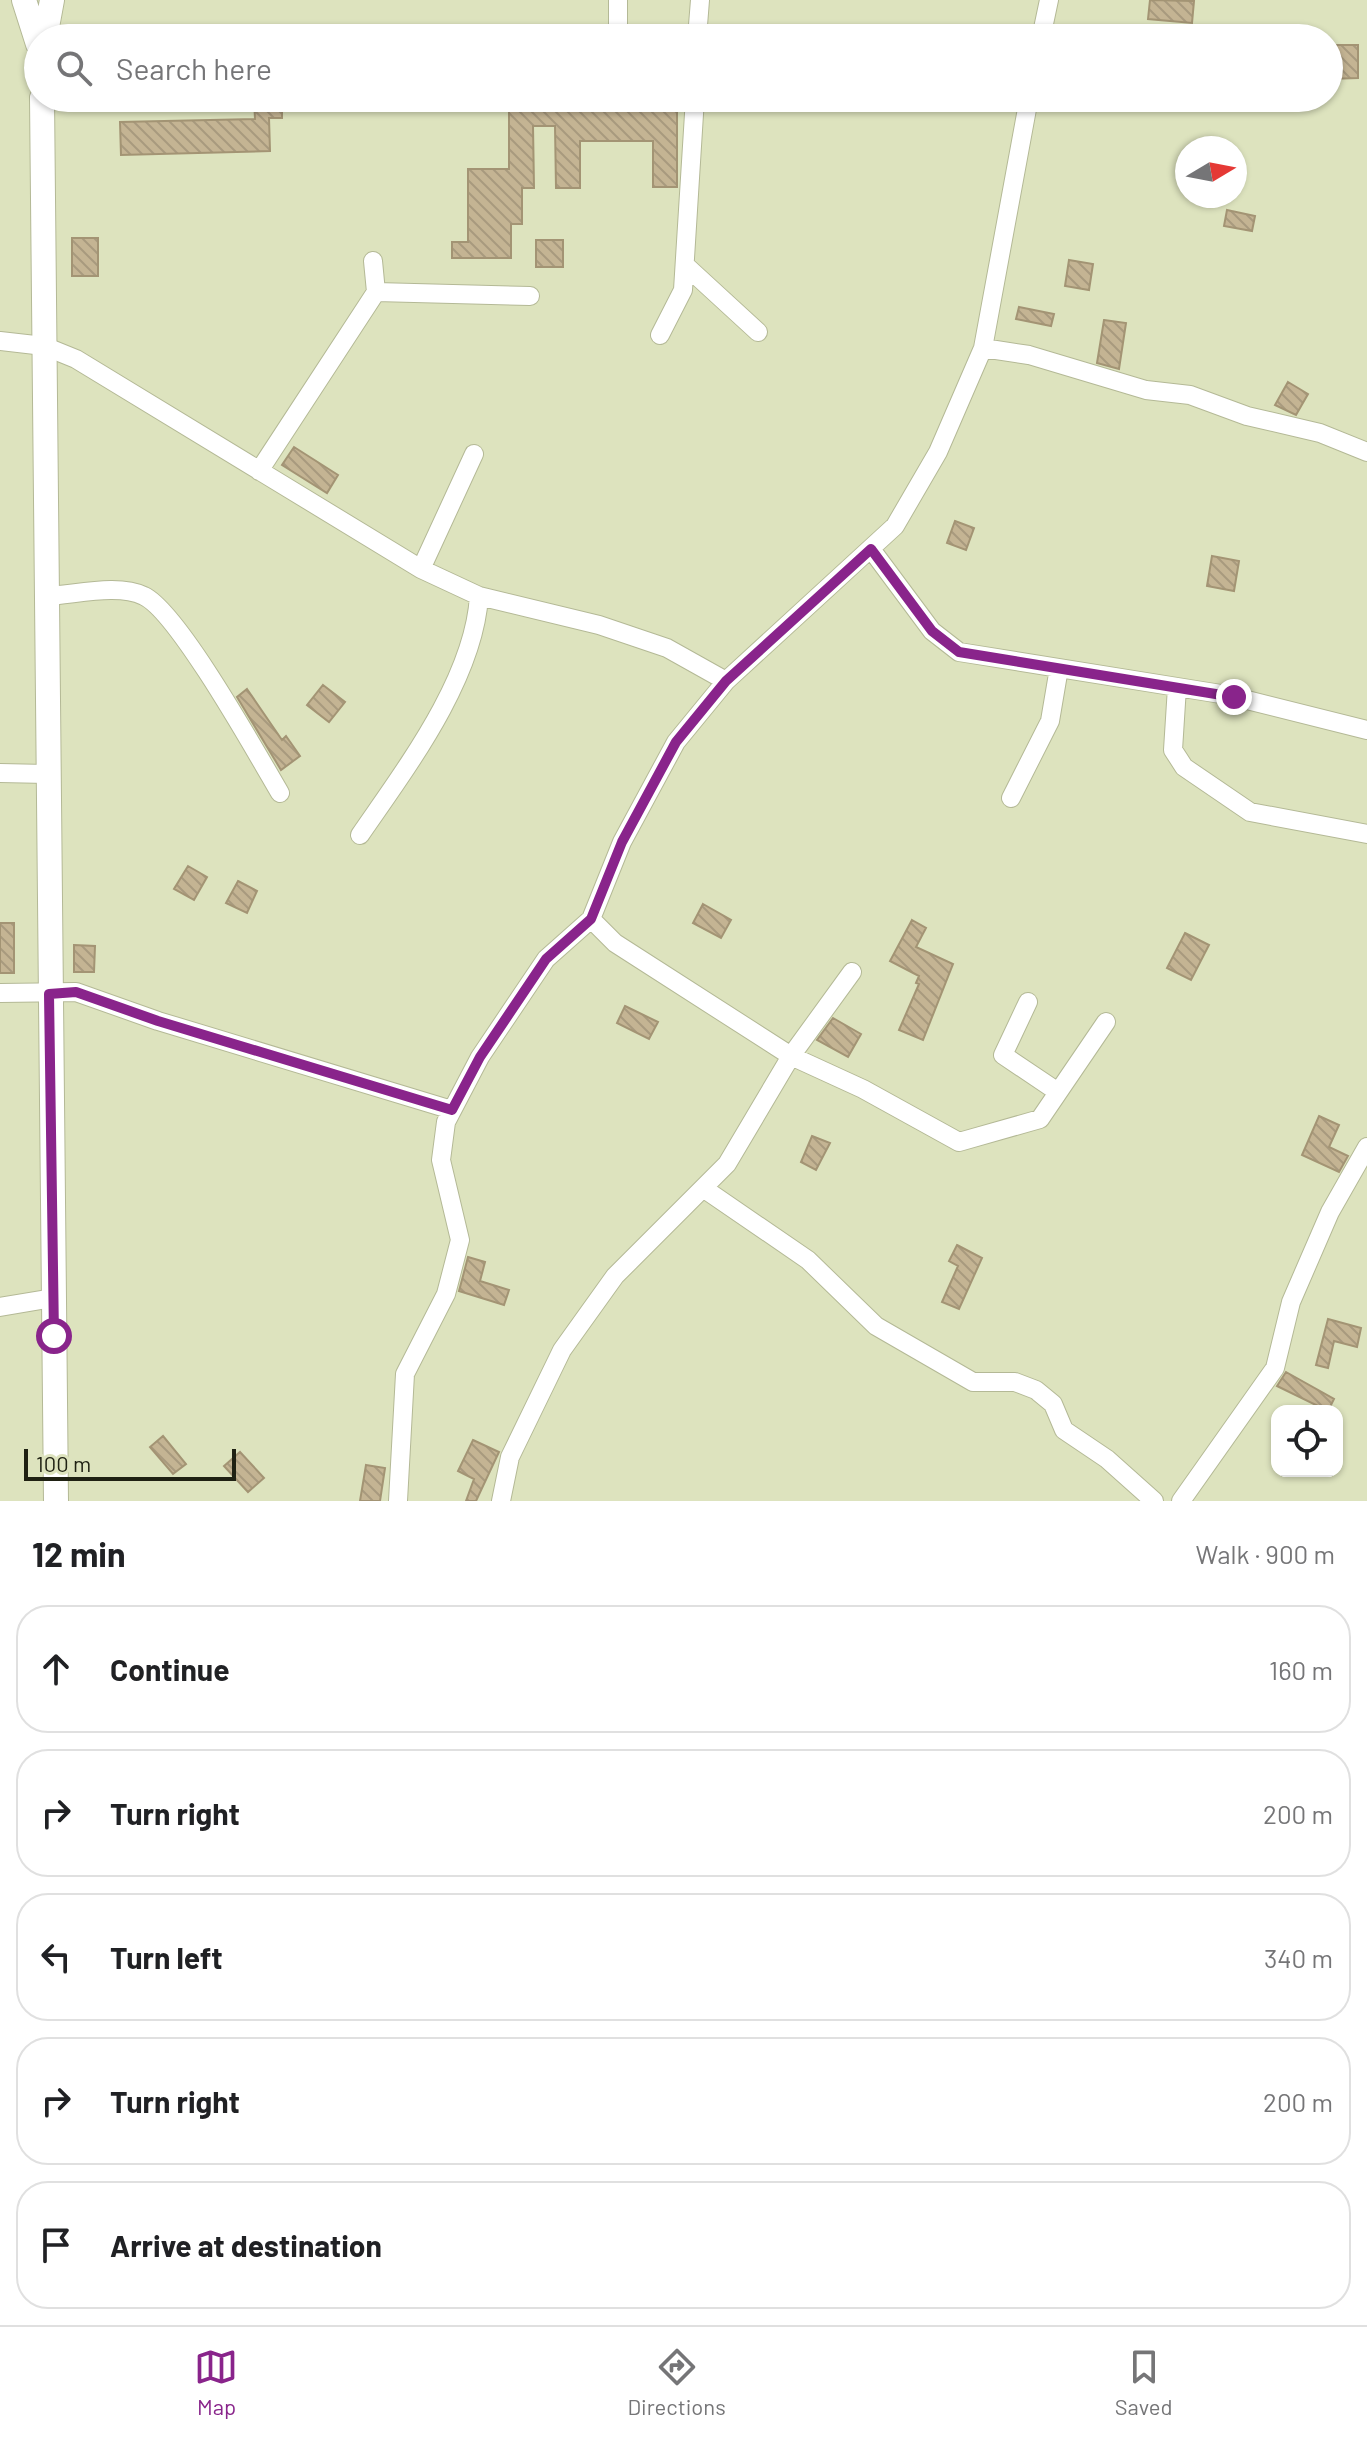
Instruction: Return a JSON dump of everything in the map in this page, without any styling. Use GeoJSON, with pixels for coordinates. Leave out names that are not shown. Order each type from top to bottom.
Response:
{"type":"FeatureCollection","features":[{"type":"Feature","properties":{"kind":"main road"},"geometry":{"type":"LineString","coordinates":[[24,0],[32,24]]}},
{"type":"Feature","properties":{"kind":"main road"},"geometry":{"type":"LineString","coordinates":[[48,24],[52,0]]}},
{"type":"Feature","properties":{"kind":"main road"},"geometry":{"type":"LineString","coordinates":[[42,112],[56,1501]]}},
{"type":"Feature","properties":{"kind":"street"},"geometry":{"type":"LineString","coordinates":[[618,0],[618,24]]}},
{"type":"Feature","properties":{"kind":"street"},"geometry":{"type":"LineString","coordinates":[[698,24],[700,0]]}},
{"type":"Feature","properties":{"kind":"street"},"geometry":{"type":"LineString","coordinates":[[1044,24],[1049,0]]}},
{"type":"Feature","properties":{"kind":"street"},"geometry":{"type":"LineString","coordinates":[[660,335],[683,290],[694,112]]}},
{"type":"Feature","properties":{"kind":"street"},"geometry":{"type":"LineString","coordinates":[[398,1501],[405,1374],[446,1294],[460,1240],[441,1160],[442,1136],[452,1110],[480,1057],[546,959],[591,919],[622,842],[676,742],[726,681],[895,526],[938,452],[983,348],[1026,112]]}},
{"type":"Feature","properties":{"kind":"street"},"geometry":{"type":"LineString","coordinates":[[259,471],[376,292],[373,261]]}},
{"type":"Feature","properties":{"kind":"street"},"geometry":{"type":"LineString","coordinates":[[685,265],[758,332]]}},
{"type":"Feature","properties":{"kind":"street"},"geometry":{"type":"LineString","coordinates":[[376,292],[530,296]]}},
{"type":"Feature","properties":{"kind":"street"},"geometry":{"type":"LineString","coordinates":[[0,341],[44,346],[76,359],[421,569],[479,596],[599,625],[667,648],[726,681]]}},
{"type":"Feature","properties":{"kind":"street"},"geometry":{"type":"LineString","coordinates":[[983,348],[1029,355],[1146,390],[1190,395],[1247,416],[1320,433],[1367,452]]}},
{"type":"Feature","properties":{"kind":"street"},"geometry":{"type":"LineString","coordinates":[[421,569],[474,454]]}},
{"type":"Feature","properties":{"kind":"street"},"geometry":{"type":"LineString","coordinates":[[871,549],[932,631],[959,652],[1227,695],[1367,730]]}},
{"type":"Feature","properties":{"kind":"street"},"geometry":{"type":"LineString","coordinates":[[46,596],[118,592],[144,595],[163,611],[204,667],[280,793]]}},
{"type":"Feature","properties":{"kind":"street"},"geometry":{"type":"LineString","coordinates":[[360,835],[442,706],[477,627],[479,596]]}},
{"type":"Feature","properties":{"kind":"street"},"geometry":{"type":"LineString","coordinates":[[1011,798],[1050,721],[1059,668]]}},
{"type":"Feature","properties":{"kind":"street"},"geometry":{"type":"LineString","coordinates":[[1177,687],[1173,750],[1184,767],[1250,812],[1367,834]]}},
{"type":"Feature","properties":{"kind":"street"},"geometry":{"type":"LineString","coordinates":[[0,773],[47,774]]}},
{"type":"Feature","properties":{"kind":"street"},"geometry":{"type":"LineString","coordinates":[[591,919],[615,943],[791,1056],[863,1089],[959,1142],[1040,1119],[1106,1022]]}},
{"type":"Feature","properties":{"kind":"street"},"geometry":{"type":"LineString","coordinates":[[501,1501],[510,1457],[562,1350],[615,1276],[727,1164],[791,1056],[852,972]]}},
{"type":"Feature","properties":{"kind":"street"},"geometry":{"type":"LineString","coordinates":[[0,993],[76,992],[158,1021],[452,1110]]}},
{"type":"Feature","properties":{"kind":"street"},"geometry":{"type":"LineString","coordinates":[[1028,1002],[1003,1055],[1058,1092]]}},
{"type":"Feature","properties":{"kind":"street"},"geometry":{"type":"LineString","coordinates":[[1181,1501],[1275,1368],[1291,1302],[1330,1212],[1367,1147]]}},
{"type":"Feature","properties":{"kind":"street"},"geometry":{"type":"LineString","coordinates":[[703,1188],[808,1260],[876,1326],[973,1382],[1015,1382],[1036,1390],[1053,1404],[1064,1430],[1107,1459],[1154,1501]]}},
{"type":"Feature","properties":{"kind":"street"},"geometry":{"type":"LineString","coordinates":[[0,1307],[53,1298]]}},
{"type":"Feature","properties":{"kind":"building"},"geometry":{"type":"Polygon","coordinates":[[[1150,0],[1194,1],[1192,23],[1148,19],[1150,0]]]}},
{"type":"Feature","properties":{"kind":"building"},"geometry":{"type":"Polygon","coordinates":[[[1343,45],[1358,45],[1358,78],[1343,79],[1343,45]]]}},
{"type":"Feature","properties":{"kind":"building"},"geometry":{"type":"Polygon","coordinates":[[[255,112],[282,112],[282,118],[269,118],[270,151],[121,155],[120,122],[255,119],[255,112]]]}},
{"type":"Feature","properties":{"kind":"building"},"geometry":{"type":"Polygon","coordinates":[[[509,112],[677,112],[677,187],[653,187],[653,141],[580,141],[580,188],[556,188],[555,126],[533,126],[534,188],[522,188],[522,224],[511,224],[511,258],[452,258],[452,242],[468,242],[468,169],[509,169],[509,112]]]}},
{"type":"Feature","properties":{"kind":"building"},"geometry":{"type":"Polygon","coordinates":[[[1227,210],[1255,216],[1252,231],[1224,226],[1227,210]]]}},
{"type":"Feature","properties":{"kind":"building"},"geometry":{"type":"Polygon","coordinates":[[[72,238],[98,238],[98,276],[72,276],[72,238]]]}},
{"type":"Feature","properties":{"kind":"building"},"geometry":{"type":"Polygon","coordinates":[[[536,240],[563,240],[563,267],[536,267],[536,240]]]}},
{"type":"Feature","properties":{"kind":"building"},"geometry":{"type":"Polygon","coordinates":[[[1069,260],[1093,264],[1089,290],[1065,286],[1069,260]]]}},
{"type":"Feature","properties":{"kind":"building"},"geometry":{"type":"Polygon","coordinates":[[[1019,307],[1054,314],[1051,326],[1016,319],[1019,307]]]}},
{"type":"Feature","properties":{"kind":"building"},"geometry":{"type":"Polygon","coordinates":[[[1104,320],[1126,323],[1119,369],[1097,363],[1104,320]]]}},
{"type":"Feature","properties":{"kind":"building"},"geometry":{"type":"Polygon","coordinates":[[[1288,382],[1308,394],[1296,415],[1275,405],[1288,382]]]}},
{"type":"Feature","properties":{"kind":"building"},"geometry":{"type":"Polygon","coordinates":[[[294,447],[338,475],[327,493],[282,465],[294,447]]]}},
{"type":"Feature","properties":{"kind":"building"},"geometry":{"type":"Polygon","coordinates":[[[955,521],[974,528],[966,550],[947,543],[955,521]]]}},
{"type":"Feature","properties":{"kind":"building"},"geometry":{"type":"Polygon","coordinates":[[[1212,556],[1239,561],[1234,591],[1207,586],[1212,556]]]}},
{"type":"Feature","properties":{"kind":"building"},"geometry":{"type":"Polygon","coordinates":[[[323,685],[345,702],[329,722],[307,705],[323,685]]]}},
{"type":"Feature","properties":{"kind":"building"},"geometry":{"type":"Polygon","coordinates":[[[247,689],[282,740],[286,736],[300,756],[281,770],[237,697],[247,689]]]}},
{"type":"Feature","properties":{"kind":"building"},"geometry":{"type":"Polygon","coordinates":[[[188,866],[207,877],[194,900],[174,889],[188,866]]]}},
{"type":"Feature","properties":{"kind":"building"},"geometry":{"type":"Polygon","coordinates":[[[238,881],[257,891],[247,913],[226,903],[238,881]]]}},
{"type":"Feature","properties":{"kind":"building"},"geometry":{"type":"Polygon","coordinates":[[[703,904],[731,920],[721,938],[693,923],[703,904]]]}},
{"type":"Feature","properties":{"kind":"building"},"geometry":{"type":"Polygon","coordinates":[[[912,920],[926,928],[916,947],[953,964],[923,1040],[899,1030],[919,984],[916,983],[919,976],[890,961],[912,920]]]}},
{"type":"Feature","properties":{"kind":"building"},"geometry":{"type":"Polygon","coordinates":[[[0,923],[14,923],[14,973],[0,973],[0,923]]]}},
{"type":"Feature","properties":{"kind":"building"},"geometry":{"type":"Polygon","coordinates":[[[1185,933],[1209,945],[1191,980],[1167,968],[1185,933]]]}},
{"type":"Feature","properties":{"kind":"building"},"geometry":{"type":"Polygon","coordinates":[[[74,945],[95,946],[94,972],[74,972],[74,945]]]}},
{"type":"Feature","properties":{"kind":"building"},"geometry":{"type":"Polygon","coordinates":[[[625,1006],[658,1022],[649,1039],[617,1023],[625,1006]]]}},
{"type":"Feature","properties":{"kind":"building"},"geometry":{"type":"Polygon","coordinates":[[[833,1018],[861,1034],[848,1057],[817,1040],[833,1018]]]}},
{"type":"Feature","properties":{"kind":"building"},"geometry":{"type":"Polygon","coordinates":[[[1319,1116],[1339,1125],[1329,1147],[1348,1156],[1339,1172],[1302,1155],[1319,1116]]]}},
{"type":"Feature","properties":{"kind":"building"},"geometry":{"type":"Polygon","coordinates":[[[812,1136],[830,1143],[816,1170],[801,1162],[812,1136]]]}},
{"type":"Feature","properties":{"kind":"building"},"geometry":{"type":"Polygon","coordinates":[[[957,1245],[982,1258],[959,1309],[942,1302],[958,1266],[949,1261],[957,1245]]]}},
{"type":"Feature","properties":{"kind":"building"},"geometry":{"type":"Polygon","coordinates":[[[468,1257],[485,1262],[480,1281],[509,1290],[504,1305],[459,1291],[468,1257]]]}},
{"type":"Feature","properties":{"kind":"building"},"geometry":{"type":"Polygon","coordinates":[[[1328,1319],[1361,1328],[1357,1347],[1334,1341],[1328,1368],[1316,1365],[1328,1319]]]}},
{"type":"Feature","properties":{"kind":"building"},"geometry":{"type":"Polygon","coordinates":[[[1286,1372],[1334,1399],[1331,1405],[1316,1405],[1277,1386],[1286,1372]]]}},
{"type":"Feature","properties":{"kind":"building"},"geometry":{"type":"Polygon","coordinates":[[[163,1436],[186,1464],[173,1474],[150,1447],[163,1436]]]}},
{"type":"Feature","properties":{"kind":"building"},"geometry":{"type":"Polygon","coordinates":[[[473,1440],[499,1452],[476,1501],[466,1501],[474,1479],[458,1471],[473,1440]]]}},
{"type":"Feature","properties":{"kind":"building"},"geometry":{"type":"Polygon","coordinates":[[[240,1452],[264,1478],[248,1492],[224,1466],[240,1452]]]}},
{"type":"Feature","properties":{"kind":"building"},"geometry":{"type":"Polygon","coordinates":[[[366,1465],[385,1468],[380,1501],[360,1501],[366,1465]]]}},
{"type":"Feature","properties":{"kind":"route"},"geometry":{"type":"LineString","coordinates":[[54,1336],[49,994],[76,992],[158,1021],[452,1110],[480,1057],[546,959],[591,919],[622,842],[676,742],[726,681],[871,549],[932,631],[959,652],[1234,697]]}}]}
